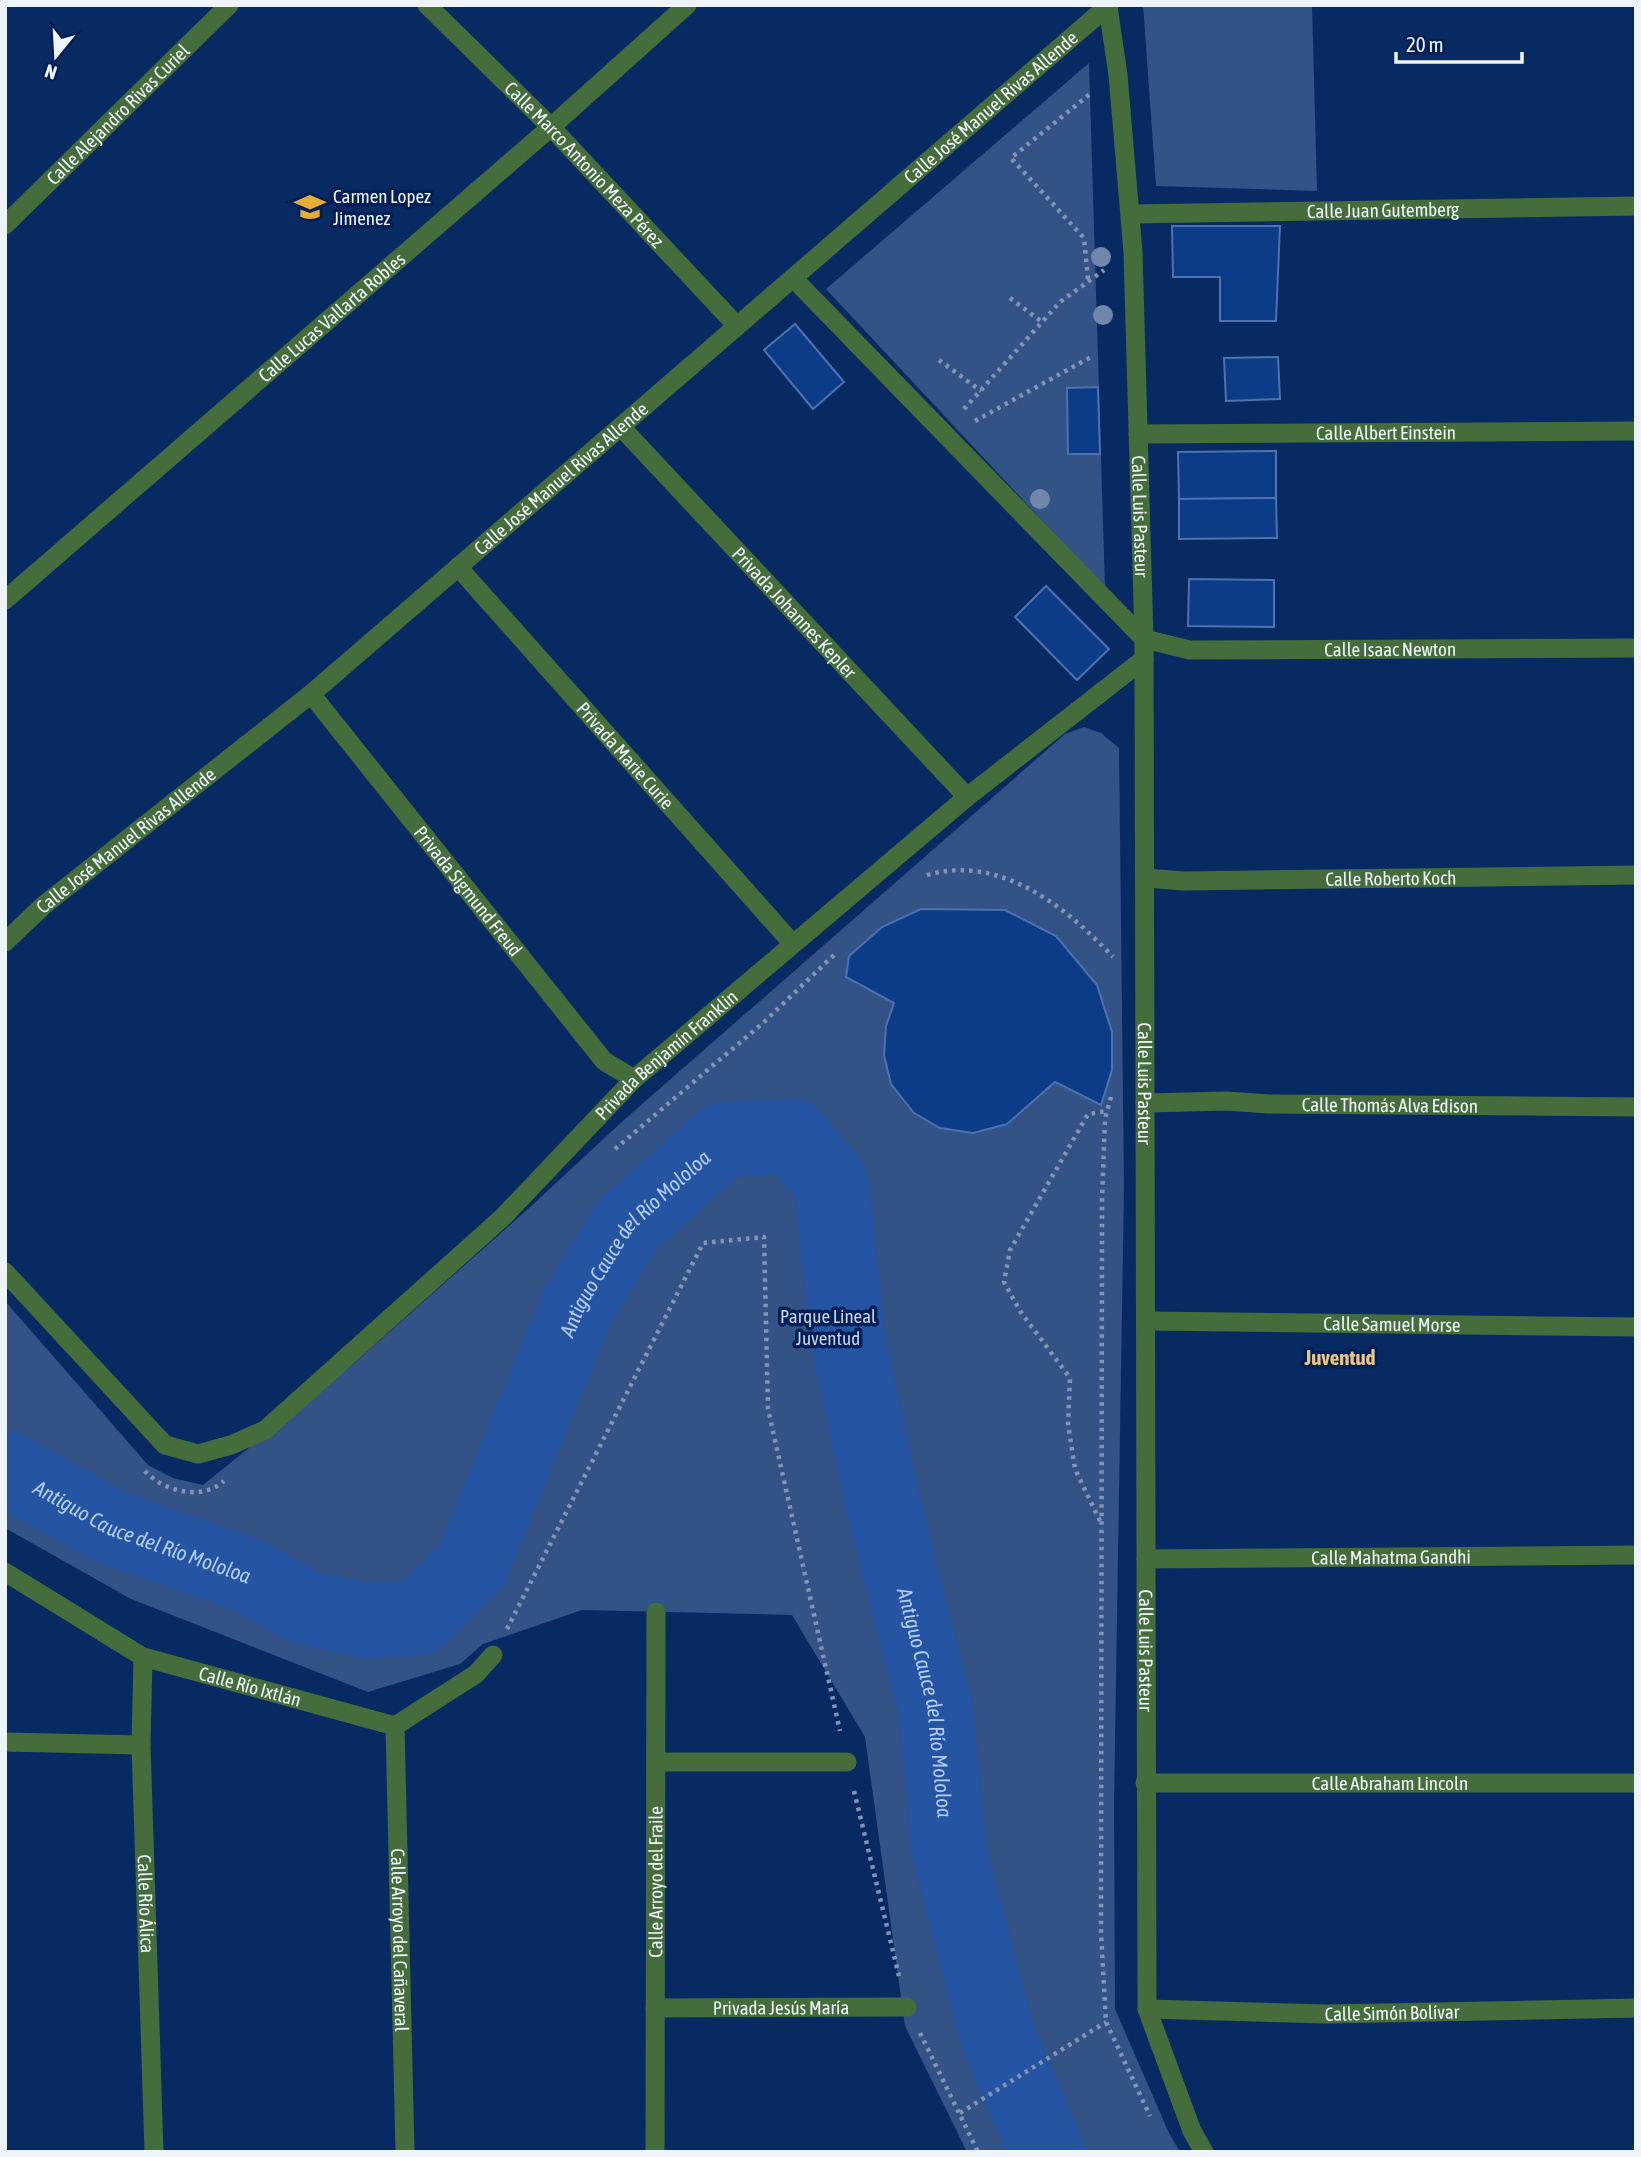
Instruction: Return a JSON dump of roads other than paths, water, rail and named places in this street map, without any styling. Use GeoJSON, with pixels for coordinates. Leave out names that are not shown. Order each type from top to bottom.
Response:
{"type":"FeatureCollection","features":[{"type":"Feature","properties":{"kind":"street","name":"Calle Alejandro Rivas Curiel"},"geometry":{"type":"LineString","coordinates":[[5,225],[229,5]]}},
{"type":"Feature","properties":{"kind":"street","name":"Calle Marco Antonio Meza Pérez"},"geometry":{"type":"LineString","coordinates":[[427,5],[551,127],[737,326]]}},
{"type":"Feature","properties":{"kind":"street","name":"Calle Lucas Vallarta Robles"},"geometry":{"type":"LineString","coordinates":[[5,600],[551,127],[687,5]]}},
{"type":"Feature","properties":{"kind":"street","name":"Calle Luis Pasteur"},"geometry":{"type":"LineString","coordinates":[[1108,6],[1118,71],[1131,214],[1144,649],[1147,2009],[1192,2131],[1204,2152]]}},
{"type":"Feature","properties":{"kind":"street","name":"Calle José Manuel Rivas Allende"},"geometry":{"type":"LineString","coordinates":[[5,942],[44,905],[311,694],[1108,6]]}},
{"type":"Feature","properties":{"kind":"street","name":"Calle Juan Gutemberg"},"geometry":{"type":"LineString","coordinates":[[1131,214],[1636,206]]}},
{"type":"Feature","properties":{"kind":"street"},"geometry":{"type":"LineString","coordinates":[[793,278],[1144,649]]}},
{"type":"Feature","properties":{"kind":"street","name":"Privada Johannes Kepler"},"geometry":{"type":"LineString","coordinates":[[621,427],[967,797]]}},
{"type":"Feature","properties":{"kind":"street","name":"Calle Albert Einstein"},"geometry":{"type":"LineString","coordinates":[[1138,435],[1636,431]]}},
{"type":"Feature","properties":{"kind":"street","name":"Privada Marie Curie"},"geometry":{"type":"LineString","coordinates":[[458,567],[793,944]]}},
{"type":"Feature","properties":{"kind":"street","name":"Calle Isaac Newton"},"geometry":{"type":"LineString","coordinates":[[1144,649],[1636,648]]}},
{"type":"Feature","properties":{"kind":"street","name":"Privada Benjamín Franklin"},"geometry":{"type":"LineString","coordinates":[[5,1272],[166,1445],[198,1454],[231,1445],[265,1430],[503,1217],[634,1079],[1144,649]]}},
{"type":"Feature","properties":{"kind":"street","name":"Privada Sigmund Freud"},"geometry":{"type":"LineString","coordinates":[[311,694],[604,1061],[634,1079]]}},
{"type":"Feature","properties":{"kind":"street","name":"Calle Roberto Koch"},"geometry":{"type":"LineString","coordinates":[[1146,878],[1636,875]]}},
{"type":"Feature","properties":{"kind":"street","name":"Calle Thomás Alva Edison"},"geometry":{"type":"LineString","coordinates":[[1145,1103],[1636,1107]]}},
{"type":"Feature","properties":{"kind":"street","name":"Calle Samuel Morse"},"geometry":{"type":"LineString","coordinates":[[1147,1321],[1636,1327]]}},
{"type":"Feature","properties":{"kind":"street","name":"Calle Mahatma Gandhi"},"geometry":{"type":"LineString","coordinates":[[1146,1559],[1636,1555]]}},
{"type":"Feature","properties":{"kind":"street","name":"Calle Río Ixtlán"},"geometry":{"type":"LineString","coordinates":[[5,1572],[143,1657],[395,1726]]}},
{"type":"Feature","properties":{"kind":"street","name":"Calle Arroyo del Fraile"},"geometry":{"type":"LineString","coordinates":[[655,2152],[656,1612]]}},
{"type":"Feature","properties":{"kind":"street"},"geometry":{"type":"LineString","coordinates":[[395,1726],[476,1674],[493,1655]]}},
{"type":"Feature","properties":{"kind":"street","name":"Calle Río Álica"},"geometry":{"type":"LineString","coordinates":[[143,1657],[141,1745],[154,2152]]}},
{"type":"Feature","properties":{"kind":"street","name":"Calle Arroyo del Cañaveral"},"geometry":{"type":"LineString","coordinates":[[395,1726],[405,2152]]}},
{"type":"Feature","properties":{"kind":"street"},"geometry":{"type":"LineString","coordinates":[[5,1742],[141,1745]]}},
{"type":"Feature","properties":{"kind":"street"},"geometry":{"type":"LineString","coordinates":[[657,1762],[846,1762]]}},
{"type":"Feature","properties":{"kind":"street","name":"Calle Abraham Lincoln"},"geometry":{"type":"LineString","coordinates":[[1145,1783],[1636,1783]]}},
{"type":"Feature","properties":{"kind":"street","name":"Privada Jesús María"},"geometry":{"type":"LineString","coordinates":[[655,2008],[907,2007]]}},
{"type":"Feature","properties":{"kind":"street","name":"Calle Simón Bolívar"},"geometry":{"type":"LineString","coordinates":[[1147,2009],[1327,2014],[1636,2008]]}},
{"type":"Feature","properties":{"kind":"waterway","name":"Antiguo Cauce del Río Mololoa"},"geometry":{"type":"LineString","coordinates":[[5,1468],[110,1527],[247,1575],[304,1607],[367,1621],[419,1618],[471,1566],[578,1305],[627,1225],[722,1140],[792,1136],[831,1183],[849,1346],[887,1520],[935,1706],[949,1851],[998,2037],[1047,2152]]}},
{"type":"Feature","properties":{"kind":"place","name":"Carmen Lopez Jimenez"},"geometry":{"type":"Point","coordinates":[310,207]}},
{"type":"Feature","properties":{"kind":"district","name":"Juventud"},"geometry":{"type":"Point","coordinates":[1340,1357]}},
{"type":"Feature","properties":{"kind":"park label","name":"Parque Lineal Juventud"},"geometry":{"type":"Point","coordinates":[828,1327]}}]}
